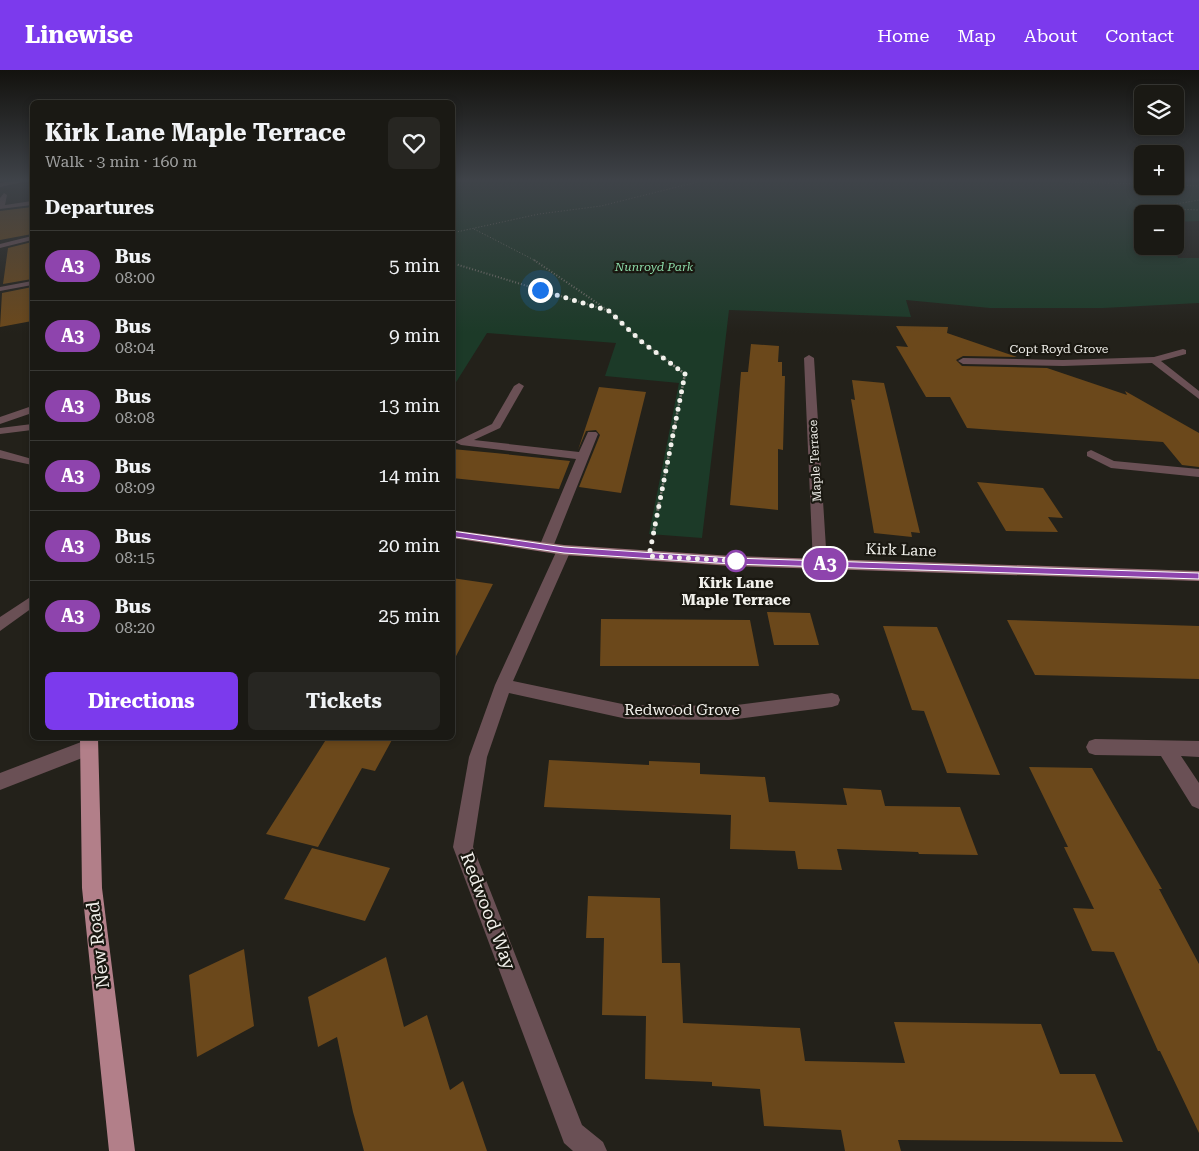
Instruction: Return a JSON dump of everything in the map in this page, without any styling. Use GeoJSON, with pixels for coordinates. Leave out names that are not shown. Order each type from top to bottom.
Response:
{"type":"FeatureCollection","features":[{"type":"Feature","properties":{"kind":"main road","name":"New Road"},"geometry":{"type":"LineString","coordinates":[[89,742],[92,888],[122,1151]]}},
{"type":"Feature","properties":{"kind":"street"},"geometry":{"type":"LineString","coordinates":[[0,246],[30,238]]}},
{"type":"Feature","properties":{"kind":"street"},"geometry":{"type":"LineString","coordinates":[[0,288],[30,283]]}},
{"type":"Feature","properties":{"kind":"street","name":"Copt Royd Grove"},"geometry":{"type":"LineString","coordinates":[[964,361],[1063,363],[1154,360],[1183,352]]}},
{"type":"Feature","properties":{"kind":"street","name":"Maple Terrace"},"geometry":{"type":"LineString","coordinates":[[809,358],[820,564]]}},
{"type":"Feature","properties":{"kind":"street"},"geometry":{"type":"LineString","coordinates":[[1154,360],[1199,396]]}},
{"type":"Feature","properties":{"kind":"street"},"geometry":{"type":"LineString","coordinates":[[456,443],[496,426],[519,386]]}},
{"type":"Feature","properties":{"kind":"street"},"geometry":{"type":"LineString","coordinates":[[0,422],[30,409]]}},
{"type":"Feature","properties":{"kind":"street"},"geometry":{"type":"LineString","coordinates":[[0,431],[30,427]]}},
{"type":"Feature","properties":{"kind":"street","name":"Redwood Way"},"geometry":{"type":"LineString","coordinates":[[592,434],[583,456],[555,549],[503,685],[478,757],[463,847],[573,1134],[594,1151]]}},
{"type":"Feature","properties":{"kind":"street"},"geometry":{"type":"LineString","coordinates":[[456,443],[583,456]]}},
{"type":"Feature","properties":{"kind":"street"},"geometry":{"type":"LineString","coordinates":[[0,454],[30,462]]}},
{"type":"Feature","properties":{"kind":"street"},"geometry":{"type":"LineString","coordinates":[[1091,454],[1111,464],[1199,473]]}},
{"type":"Feature","properties":{"kind":"street","name":"Kirk Lane"},"geometry":{"type":"LineString","coordinates":[[455,534],[555,549],[649,556],[820,564],[1199,576]]}},
{"type":"Feature","properties":{"kind":"street"},"geometry":{"type":"LineString","coordinates":[[0,625],[30,602]]}},
{"type":"Feature","properties":{"kind":"street","name":"Redwood Grove"},"geometry":{"type":"LineString","coordinates":[[503,685],[627,712],[729,713],[832,700]]}},
{"type":"Feature","properties":{"kind":"street"},"geometry":{"type":"LineString","coordinates":[[0,782],[89,742]]}},
{"type":"Feature","properties":{"kind":"street"},"geometry":{"type":"LineString","coordinates":[[1095,747],[1199,749]]}},
{"type":"Feature","properties":{"kind":"street"},"geometry":{"type":"LineString","coordinates":[[1166,748],[1199,800]]}},
{"type":"Feature","properties":{"kind":"path"},"geometry":{"type":"LineString","coordinates":[[479,231],[529,257],[578,288],[609,311],[642,342],[685,374],[649,556]]}},
{"type":"Feature","properties":{"kind":"path"},"geometry":{"type":"LineString","coordinates":[[455,263],[609,311]]}},
{"type":"Feature","properties":{"kind":"green space","name":"Nunroyd Park"},"geometry":{"type":"Polygon","coordinates":[[[455,231],[1134,231],[1134,255],[1177,255],[1178,258],[1199,258],[1199,303],[1103,308],[990,308],[906,300],[911,317],[729,310],[702,538],[649,534],[679,383],[605,376],[616,343],[487,333],[455,384],[455,231]]]}},
{"type":"Feature","properties":{"kind":"building"},"geometry":{"type":"Polygon","coordinates":[[[0,231],[30,231],[30,234],[0,240],[0,231]]]}},
{"type":"Feature","properties":{"kind":"building"},"geometry":{"type":"Polygon","coordinates":[[[30,242],[30,279],[3,284],[8,248],[30,242]]]}},
{"type":"Feature","properties":{"kind":"building"},"geometry":{"type":"Polygon","coordinates":[[[30,287],[30,321],[0,327],[2,293],[30,287]]]}},
{"type":"Feature","properties":{"kind":"building"},"geometry":{"type":"Polygon","coordinates":[[[896,326],[948,327],[947,333],[1017,357],[963,356],[956,360],[962,366],[1047,368],[1127,395],[1125,391],[1199,433],[1199,467],[1182,465],[1163,442],[967,428],[950,397],[926,397],[896,346],[908,347],[896,326]]]}},
{"type":"Feature","properties":{"kind":"building"},"geometry":{"type":"Polygon","coordinates":[[[751,344],[779,346],[778,362],[782,362],[782,376],[785,376],[783,450],[778,449],[778,510],[730,505],[741,372],[748,372],[751,344]]]}},
{"type":"Feature","properties":{"kind":"building"},"geometry":{"type":"Polygon","coordinates":[[[852,380],[884,383],[920,533],[911,532],[912,537],[874,533],[851,399],[855,400],[852,380]]]}},
{"type":"Feature","properties":{"kind":"building"},"geometry":{"type":"Polygon","coordinates":[[[599,387],[646,392],[621,493],[579,487],[600,435],[596,430],[586,431],[578,450],[599,387]]]}},
{"type":"Feature","properties":{"kind":"building"},"geometry":{"type":"Polygon","coordinates":[[[455,449],[570,461],[559,489],[455,478],[455,449]]]}},
{"type":"Feature","properties":{"kind":"building"},"geometry":{"type":"Polygon","coordinates":[[[977,482],[1043,488],[1063,518],[1048,517],[1058,532],[1006,531],[977,482]]]}},
{"type":"Feature","properties":{"kind":"building"},"geometry":{"type":"Polygon","coordinates":[[[455,578],[493,584],[455,658],[455,578]]]}},
{"type":"Feature","properties":{"kind":"building"},"geometry":{"type":"Polygon","coordinates":[[[767,612],[810,613],[819,645],[774,645],[767,612]]]}},
{"type":"Feature","properties":{"kind":"building"},"geometry":{"type":"Polygon","coordinates":[[[601,619],[750,620],[759,666],[600,666],[601,619]]]}},
{"type":"Feature","properties":{"kind":"building"},"geometry":{"type":"Polygon","coordinates":[[[1007,620],[1199,626],[1199,679],[1035,675],[1007,620]]]}},
{"type":"Feature","properties":{"kind":"building"},"geometry":{"type":"Polygon","coordinates":[[[883,626],[937,627],[1000,775],[947,773],[924,711],[912,710],[883,626]]]}},
{"type":"Feature","properties":{"kind":"building"},"geometry":{"type":"Polygon","coordinates":[[[326,740],[392,740],[375,771],[362,768],[318,847],[266,834],[326,740]]]}},
{"type":"Feature","properties":{"kind":"building"},"geometry":{"type":"Polygon","coordinates":[[[549,760],[649,765],[649,761],[700,763],[700,774],[765,777],[769,802],[847,805],[843,788],[881,790],[885,806],[960,807],[978,855],[919,854],[918,852],[837,849],[842,870],[798,869],[795,851],[730,849],[731,815],[544,807],[549,760]]]}},
{"type":"Feature","properties":{"kind":"building"},"geometry":{"type":"Polygon","coordinates":[[[1029,767],[1092,768],[1162,889],[1159,889],[1199,964],[1199,1133],[1160,1051],[1158,1051],[1114,952],[1092,951],[1073,908],[1094,909],[1064,847],[1068,847],[1029,767]]]}},
{"type":"Feature","properties":{"kind":"building"},"geometry":{"type":"Polygon","coordinates":[[[312,848],[390,868],[365,921],[284,899],[312,848]]]}},
{"type":"Feature","properties":{"kind":"building"},"geometry":{"type":"Polygon","coordinates":[[[588,896],[660,898],[662,963],[680,963],[683,1023],[800,1028],[805,1061],[905,1063],[894,1022],[1041,1024],[1060,1074],[1095,1074],[1123,1142],[898,1140],[901,1151],[845,1151],[841,1130],[764,1126],[760,1089],[712,1086],[712,1082],[645,1079],[646,1016],[602,1015],[604,938],[586,938],[588,896]]]}},
{"type":"Feature","properties":{"kind":"building"},"geometry":{"type":"Polygon","coordinates":[[[244,949],[254,1026],[197,1057],[189,975],[244,949]]]}},
{"type":"Feature","properties":{"kind":"building"},"geometry":{"type":"Polygon","coordinates":[[[386,957],[404,1027],[427,1015],[450,1090],[463,1081],[487,1151],[364,1151],[353,1112],[337,1037],[318,1047],[308,997],[386,957]]]}},
{"type":"Feature","properties":{"kind":"bus line","name":"A3"},"geometry":{"type":"LineString","coordinates":[[455,534],[564,550],[732,561],[1199,576]]}},
{"type":"Feature","properties":{"kind":"place","name":"Kirk Lane Maple Terrace"},"geometry":{"type":"Point","coordinates":[736,561]}},
{"type":"Feature","properties":{"kind":"route"},"geometry":{"type":"LineString","coordinates":[[540,290],[609,311],[642,342],[685,374],[649,556],[736,561]]}}]}
